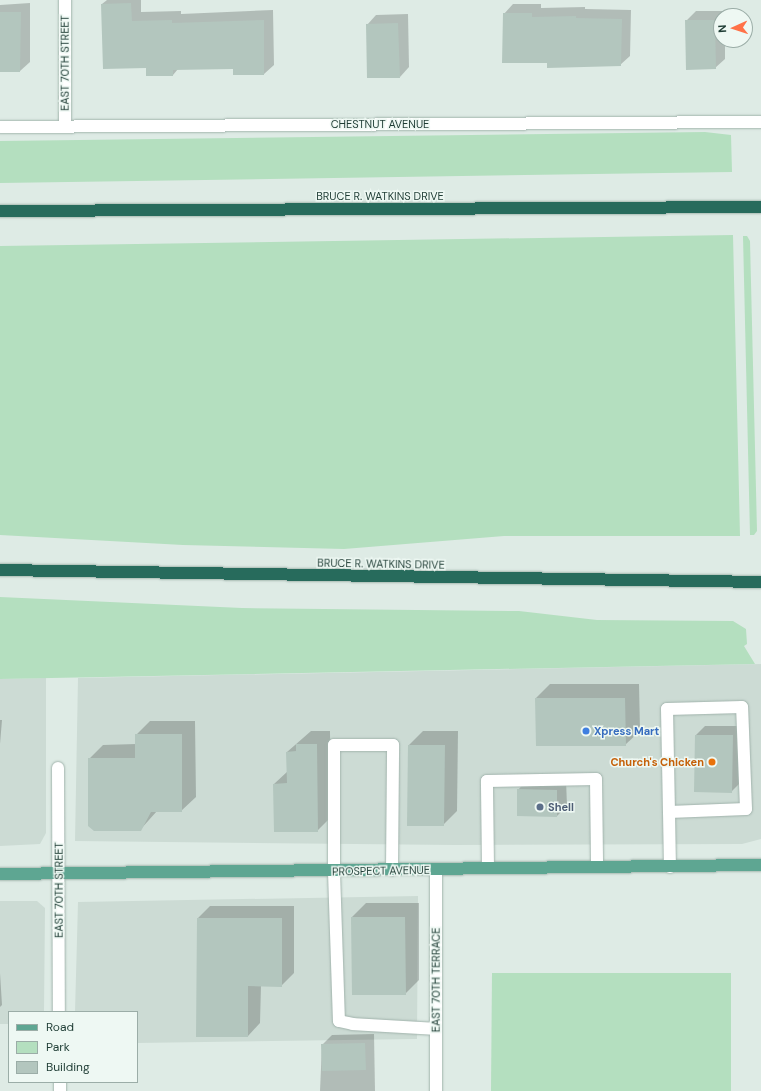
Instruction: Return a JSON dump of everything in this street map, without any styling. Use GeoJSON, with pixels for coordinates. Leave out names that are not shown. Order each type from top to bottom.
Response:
{"type":"FeatureCollection","features":[{"type":"Feature","properties":{"kind":"highway","name":"BRUCE R. WATKINS DRIVE"},"geometry":{"type":"LineString","coordinates":[[0,211],[761,207]]}},
{"type":"Feature","properties":{"kind":"highway","name":"BRUCE R. WATKINS DRIVE"},"geometry":{"type":"LineString","coordinates":[[0,570],[761,582]]}},
{"type":"Feature","properties":{"kind":"main road","name":"PROSPECT AVENUE"},"geometry":{"type":"LineString","coordinates":[[0,874],[334,872],[488,868],[761,865]]}},
{"type":"Feature","properties":{"kind":"street","name":"EAST 70TH STREET"},"geometry":{"type":"LineString","coordinates":[[65,0],[65,126]]}},
{"type":"Feature","properties":{"kind":"street","name":"CHESTNUT AVENUE"},"geometry":{"type":"LineString","coordinates":[[0,126],[761,122]]}},
{"type":"Feature","properties":{"kind":"street"},"geometry":{"type":"LineString","coordinates":[[669,812],[746,809],[742,707],[667,708],[670,866]]}},
{"type":"Feature","properties":{"kind":"street"},"geometry":{"type":"LineString","coordinates":[[392,870],[394,745],[334,745],[334,872],[339,1021],[353,1024],[436,1029]]}},
{"type":"Feature","properties":{"kind":"street","name":"EAST 70TH STREET"},"geometry":{"type":"LineString","coordinates":[[58,768],[59,1011]]}},
{"type":"Feature","properties":{"kind":"street"},"geometry":{"type":"LineString","coordinates":[[488,868],[487,781],[596,779],[597,867]]}},
{"type":"Feature","properties":{"kind":"street","name":"EAST 70TH TERRACE"},"geometry":{"type":"LineString","coordinates":[[436,869],[436,1091]]}},
{"type":"Feature","properties":{"kind":"shaded area"},"geometry":{"type":"Polygon","coordinates":[[[761,664],[761,839],[742,844],[455,845],[75,841],[78,678],[761,664]]]}},
{"type":"Feature","properties":{"kind":"shaded area"},"geometry":{"type":"Polygon","coordinates":[[[46,678],[46,833],[40,844],[0,846],[0,679],[46,678]]]}},
{"type":"Feature","properties":{"kind":"shaded area"},"geometry":{"type":"Polygon","coordinates":[[[418,896],[417,1039],[138,1043],[138,1011],[75,1011],[78,902],[418,896]]]}},
{"type":"Feature","properties":{"kind":"shaded area"},"geometry":{"type":"Polygon","coordinates":[[[0,901],[37,901],[45,908],[44,1011],[8,1011],[8,1024],[0,1024],[0,901]]]}},
{"type":"Feature","properties":{"kind":"green space"},"geometry":{"type":"Polygon","coordinates":[[[705,132],[731,135],[732,172],[0,183],[0,141],[705,132]]]}},
{"type":"Feature","properties":{"kind":"green space"},"geometry":{"type":"Polygon","coordinates":[[[733,235],[740,536],[504,536],[344,549],[183,545],[0,535],[0,246],[733,235]]]}},
{"type":"Feature","properties":{"kind":"green space"},"geometry":{"type":"Polygon","coordinates":[[[743,236],[747,236],[750,241],[757,531],[754,535],[750,535],[743,236]]]}},
{"type":"Feature","properties":{"kind":"green space"},"geometry":{"type":"Polygon","coordinates":[[[0,597],[242,608],[519,611],[597,620],[733,621],[746,629],[747,644],[744,646],[755,664],[0,679],[0,597]]]}},
{"type":"Feature","properties":{"kind":"green space"},"geometry":{"type":"Polygon","coordinates":[[[492,973],[731,973],[731,1091],[491,1091],[492,973]]]}},
{"type":"Feature","properties":{"kind":"building"},"geometry":{"type":"Polygon","coordinates":[[[131,3],[132,21],[172,20],[172,23],[264,20],[264,75],[233,75],[233,69],[173,70],[173,76],[146,76],[146,68],[103,69],[101,4],[131,3]]]}},
{"type":"Feature","properties":{"kind":"building"},"geometry":{"type":"Polygon","coordinates":[[[0,12],[21,12],[20,72],[0,72],[0,12]]]}},
{"type":"Feature","properties":{"kind":"building"},"geometry":{"type":"Polygon","coordinates":[[[503,13],[532,13],[532,17],[576,16],[576,18],[622,19],[621,66],[547,68],[547,63],[502,63],[503,13]]]}},
{"type":"Feature","properties":{"kind":"building"},"geometry":{"type":"Polygon","coordinates":[[[685,20],[713,20],[713,48],[716,48],[716,69],[686,70],[685,20]]]}},
{"type":"Feature","properties":{"kind":"building"},"geometry":{"type":"Polygon","coordinates":[[[398,23],[400,78],[367,78],[366,24],[398,23]]]}},
{"type":"Feature","properties":{"kind":"building"},"geometry":{"type":"Polygon","coordinates":[[[535,698],[625,698],[626,746],[536,746],[535,698]]]}},
{"type":"Feature","properties":{"kind":"building"},"geometry":{"type":"Polygon","coordinates":[[[135,734],[182,734],[182,812],[151,812],[141,831],[94,831],[88,826],[88,758],[135,758],[135,734]]]}},
{"type":"Feature","properties":{"kind":"building"},"geometry":{"type":"Polygon","coordinates":[[[695,735],[733,735],[732,793],[694,792],[695,735]]]}},
{"type":"Feature","properties":{"kind":"building"},"geometry":{"type":"Polygon","coordinates":[[[296,744],[317,744],[318,832],[274,832],[273,784],[287,783],[286,752],[296,751],[296,744]]]}},
{"type":"Feature","properties":{"kind":"building"},"geometry":{"type":"Polygon","coordinates":[[[408,745],[445,745],[444,826],[407,826],[408,745]]]}},
{"type":"Feature","properties":{"kind":"building"},"geometry":{"type":"Polygon","coordinates":[[[517,789],[557,790],[557,817],[517,816],[517,789]]]}},
{"type":"Feature","properties":{"kind":"building"},"geometry":{"type":"Polygon","coordinates":[[[351,917],[405,917],[406,995],[352,995],[351,917]]]}},
{"type":"Feature","properties":{"kind":"building"},"geometry":{"type":"Polygon","coordinates":[[[197,918],[282,918],[282,987],[248,986],[248,1037],[196,1037],[197,918]]]}},
{"type":"Feature","properties":{"kind":"building"},"geometry":{"type":"Polygon","coordinates":[[[365,1043],[366,1070],[322,1071],[321,1044],[365,1043]]]}},
{"type":"Feature","properties":{"kind":"place","name":"Xpress Mart"},"geometry":{"type":"Point","coordinates":[586,731]}},
{"type":"Feature","properties":{"kind":"place","name":"Church's Chicken"},"geometry":{"type":"Point","coordinates":[712,762]}},
{"type":"Feature","properties":{"kind":"place","name":"Shell"},"geometry":{"type":"Point","coordinates":[540,807]}}]}
